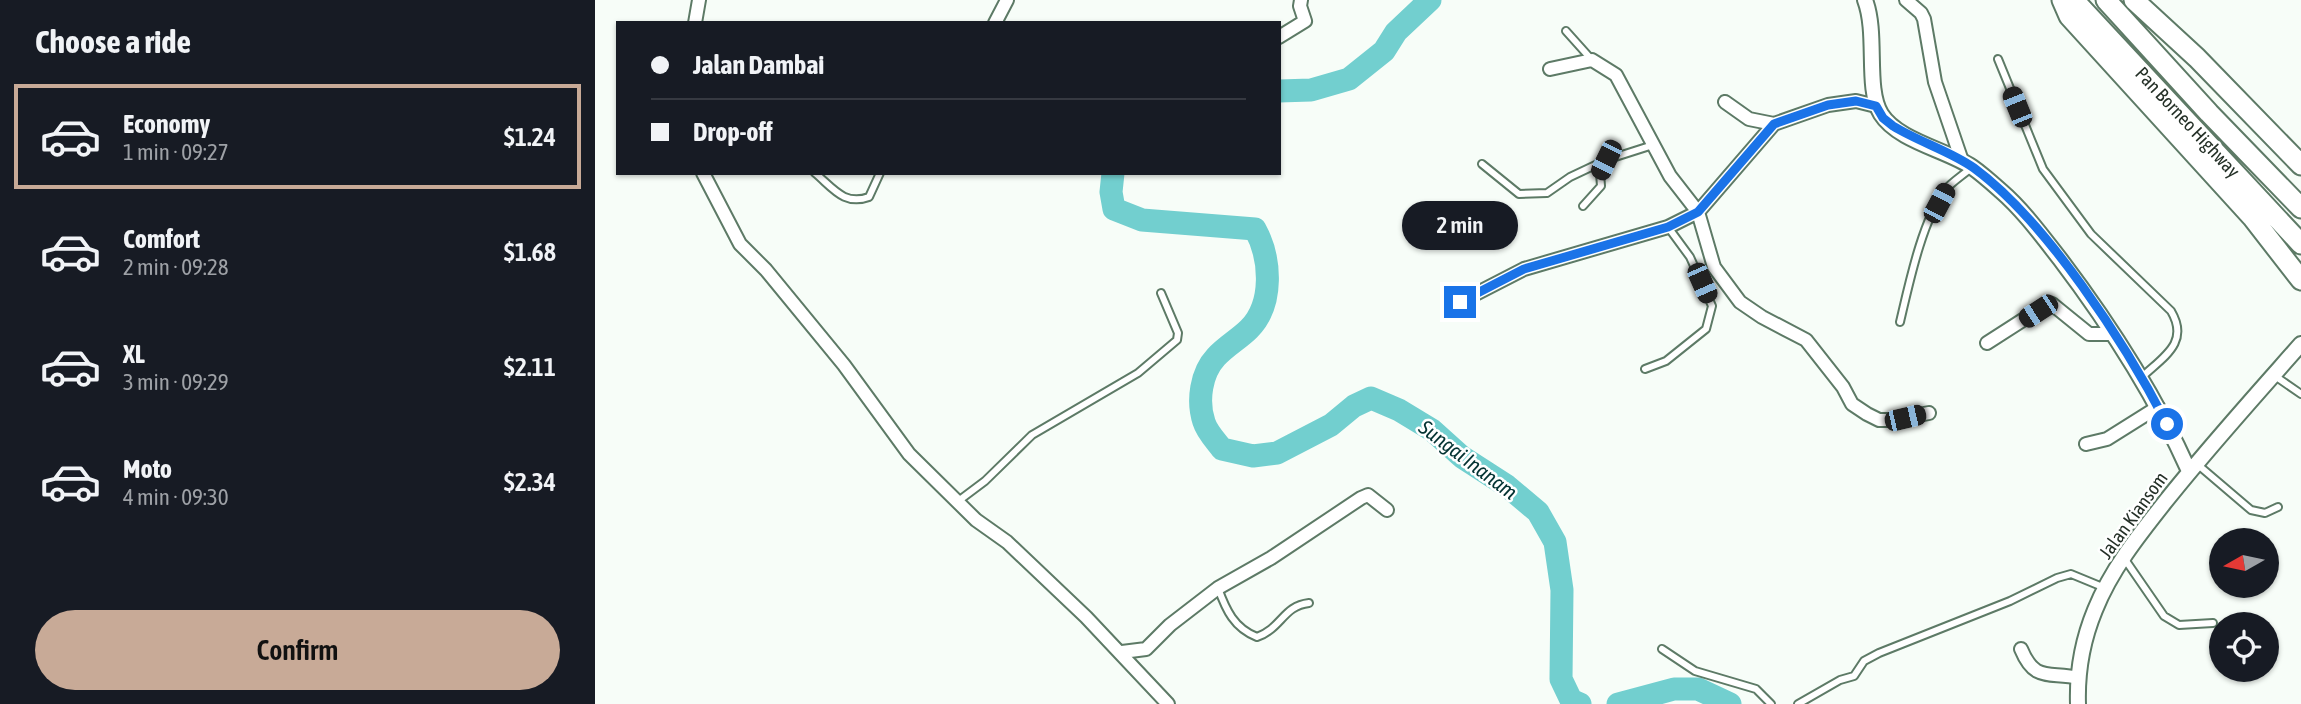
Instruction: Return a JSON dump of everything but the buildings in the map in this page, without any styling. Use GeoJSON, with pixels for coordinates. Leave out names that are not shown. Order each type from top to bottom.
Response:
{"type":"FeatureCollection","features":[{"type":"Feature","properties":{"kind":"highway"},"geometry":{"type":"LineString","coordinates":[[2062,0],[2070,16],[2252,218],[2300,280]]}},
{"type":"Feature","properties":{"kind":"highway","name":"Pan Borneo Highway"},"geometry":{"type":"LineString","coordinates":[[2074,0],[2301,244]]}},
{"type":"Feature","properties":{"kind":"highway","name":"Pan Borneo Highway"},"geometry":{"type":"LineString","coordinates":[[2106,0],[2209,113],[2301,208]]}},
{"type":"Feature","properties":{"kind":"highway"},"geometry":{"type":"LineString","coordinates":[[2134,0],[2197,58],[2301,165]]}},
{"type":"Feature","properties":{"kind":"street"},"geometry":{"type":"LineString","coordinates":[[695,21],[699,0]]}},
{"type":"Feature","properties":{"kind":"street"},"geometry":{"type":"LineString","coordinates":[[996,21],[1007,0]]}},
{"type":"Feature","properties":{"kind":"street"},"geometry":{"type":"LineString","coordinates":[[1281,36],[1305,21],[1300,6],[1301,0]]}},
{"type":"Feature","properties":{"kind":"street"},"geometry":{"type":"LineString","coordinates":[[1865,0],[1871,24],[1876,106],[1883,118],[1893,126],[1967,164],[2004,193],[2097,308],[2192,467]]}},
{"type":"Feature","properties":{"kind":"street"},"geometry":{"type":"LineString","coordinates":[[1906,0],[1924,19],[1935,82],[1967,164]]}},
{"type":"Feature","properties":{"kind":"street"},"geometry":{"type":"LineString","coordinates":[[1550,69],[1592,60],[1616,75],[1670,176],[1698,212],[1714,267],[1740,302],[1806,340],[1853,404],[1879,419],[1905,418],[1929,413]]}},
{"type":"Feature","properties":{"kind":"street"},"geometry":{"type":"LineString","coordinates":[[1460,302],[1524,269],[1668,227],[1698,212],[1774,124],[1828,105],[1856,101],[1876,106]]}},
{"type":"Feature","properties":{"kind":"street"},"geometry":{"type":"LineString","coordinates":[[1725,102],[1749,119],[1774,124]]}},
{"type":"Feature","properties":{"kind":"street"},"geometry":{"type":"LineString","coordinates":[[704,175],[740,244],[767,270],[844,365],[909,454],[957,502],[1007,542],[1122,652],[1168,704]]}},
{"type":"Feature","properties":{"kind":"street"},"geometry":{"type":"LineString","coordinates":[[1987,343],[2052,304],[2088,334],[2113,334]]}},
{"type":"Feature","properties":{"kind":"street","name":"Jalan Kiansom"},"geometry":{"type":"LineString","coordinates":[[2078,704],[2085,637],[2105,588],[2123,557],[2192,467],[2301,344]]}},
{"type":"Feature","properties":{"kind":"street"},"geometry":{"type":"LineString","coordinates":[[2086,444],[2107,439],[2158,407]]}},
{"type":"Feature","properties":{"kind":"street"},"geometry":{"type":"LineString","coordinates":[[1122,652],[1146,649],[1218,588],[1271,558],[1361,498],[1368,495],[1387,510]]}},
{"type":"Feature","properties":{"kind":"street"},"geometry":{"type":"LineString","coordinates":[[2021,649],[2029,666],[2040,674],[2079,678]]}},
{"type":"Feature","properties":{"kind":"lane"},"geometry":{"type":"LineString","coordinates":[[1566,31],[1592,60]]}},
{"type":"Feature","properties":{"kind":"lane"},"geometry":{"type":"LineString","coordinates":[[1998,59],[2043,169],[2091,234],[2171,311],[2177,321],[2179,334],[2172,349],[2141,378]]}},
{"type":"Feature","properties":{"kind":"lane"},"geometry":{"type":"LineString","coordinates":[[1482,164],[1519,194],[1547,193],[1570,177],[1606,160],[1653,145]]}},
{"type":"Feature","properties":{"kind":"lane"},"geometry":{"type":"LineString","coordinates":[[1583,206],[1601,186],[1600,173],[1606,160]]}},
{"type":"Feature","properties":{"kind":"lane"},"geometry":{"type":"LineString","coordinates":[[1900,322],[1912,270],[1932,215],[1946,190],[1967,164]]}},
{"type":"Feature","properties":{"kind":"lane"},"geometry":{"type":"LineString","coordinates":[[817,175],[841,197],[857,202],[869,197],[879,175]]}},
{"type":"Feature","properties":{"kind":"lane"},"geometry":{"type":"LineString","coordinates":[[1646,369],[1666,361],[1706,329],[1712,306],[1690,257],[1668,227]]}},
{"type":"Feature","properties":{"kind":"lane"},"geometry":{"type":"LineString","coordinates":[[957,502],[985,481],[1032,435],[1138,373],[1177,340],[1178,333],[1161,293]]}},
{"type":"Feature","properties":{"kind":"lane"},"geometry":{"type":"LineString","coordinates":[[2273,375],[2301,394]]}},
{"type":"Feature","properties":{"kind":"lane"},"geometry":{"type":"LineString","coordinates":[[2192,467],[2251,510],[2265,513],[2278,507]]}},
{"type":"Feature","properties":{"kind":"lane"},"geometry":{"type":"LineString","coordinates":[[2123,557],[2164,616],[2179,625],[2209,623]]}},
{"type":"Feature","properties":{"kind":"lane"},"geometry":{"type":"LineString","coordinates":[[1798,704],[1840,680],[1854,676],[1864,661],[1879,653],[2010,601],[2057,578],[2071,574],[2105,588]]}},
{"type":"Feature","properties":{"kind":"lane"},"geometry":{"type":"LineString","coordinates":[[1218,588],[1225,609],[1237,625],[1257,637],[1272,631],[1293,606],[1309,603]]}},
{"type":"Feature","properties":{"kind":"lane"},"geometry":{"type":"LineString","coordinates":[[1662,649],[1695,671],[1756,689],[1770,704]]}},
{"type":"Feature","properties":{"kind":"waterway","name":"Sungai Inanam"},"geometry":{"type":"LineString","coordinates":[[1281,91],[1311,90],[1349,79],[1384,51],[1396,32],[1430,0]]}},
{"type":"Feature","properties":{"kind":"waterway","name":"Sungai Inanam"},"geometry":{"type":"LineString","coordinates":[[1113,175],[1111,192],[1114,209],[1142,220],[1255,229],[1260,241],[1267,267],[1263,307],[1249,329],[1211,364],[1202,388],[1204,422],[1222,449],[1253,456],[1277,453],[1331,425],[1354,406],[1371,398],[1399,410],[1432,430],[1462,457],[1507,486],[1538,512],[1555,542],[1562,590],[1561,679],[1571,700],[1580,704]]}},
{"type":"Feature","properties":{"kind":"waterway","name":"Sungai Inanam"},"geometry":{"type":"LineString","coordinates":[[1618,704],[1674,689],[1698,689],[1730,704]]}},
{"type":"Feature","properties":{"kind":"route"},"geometry":{"type":"LineString","coordinates":[[1460,302],[1524,269],[1668,227],[1698,212],[1774,124],[1828,105],[1856,101],[1876,106],[1883,118],[1893,126],[1972,167],[2004,193],[2097,308],[2167,424]]}}]}
